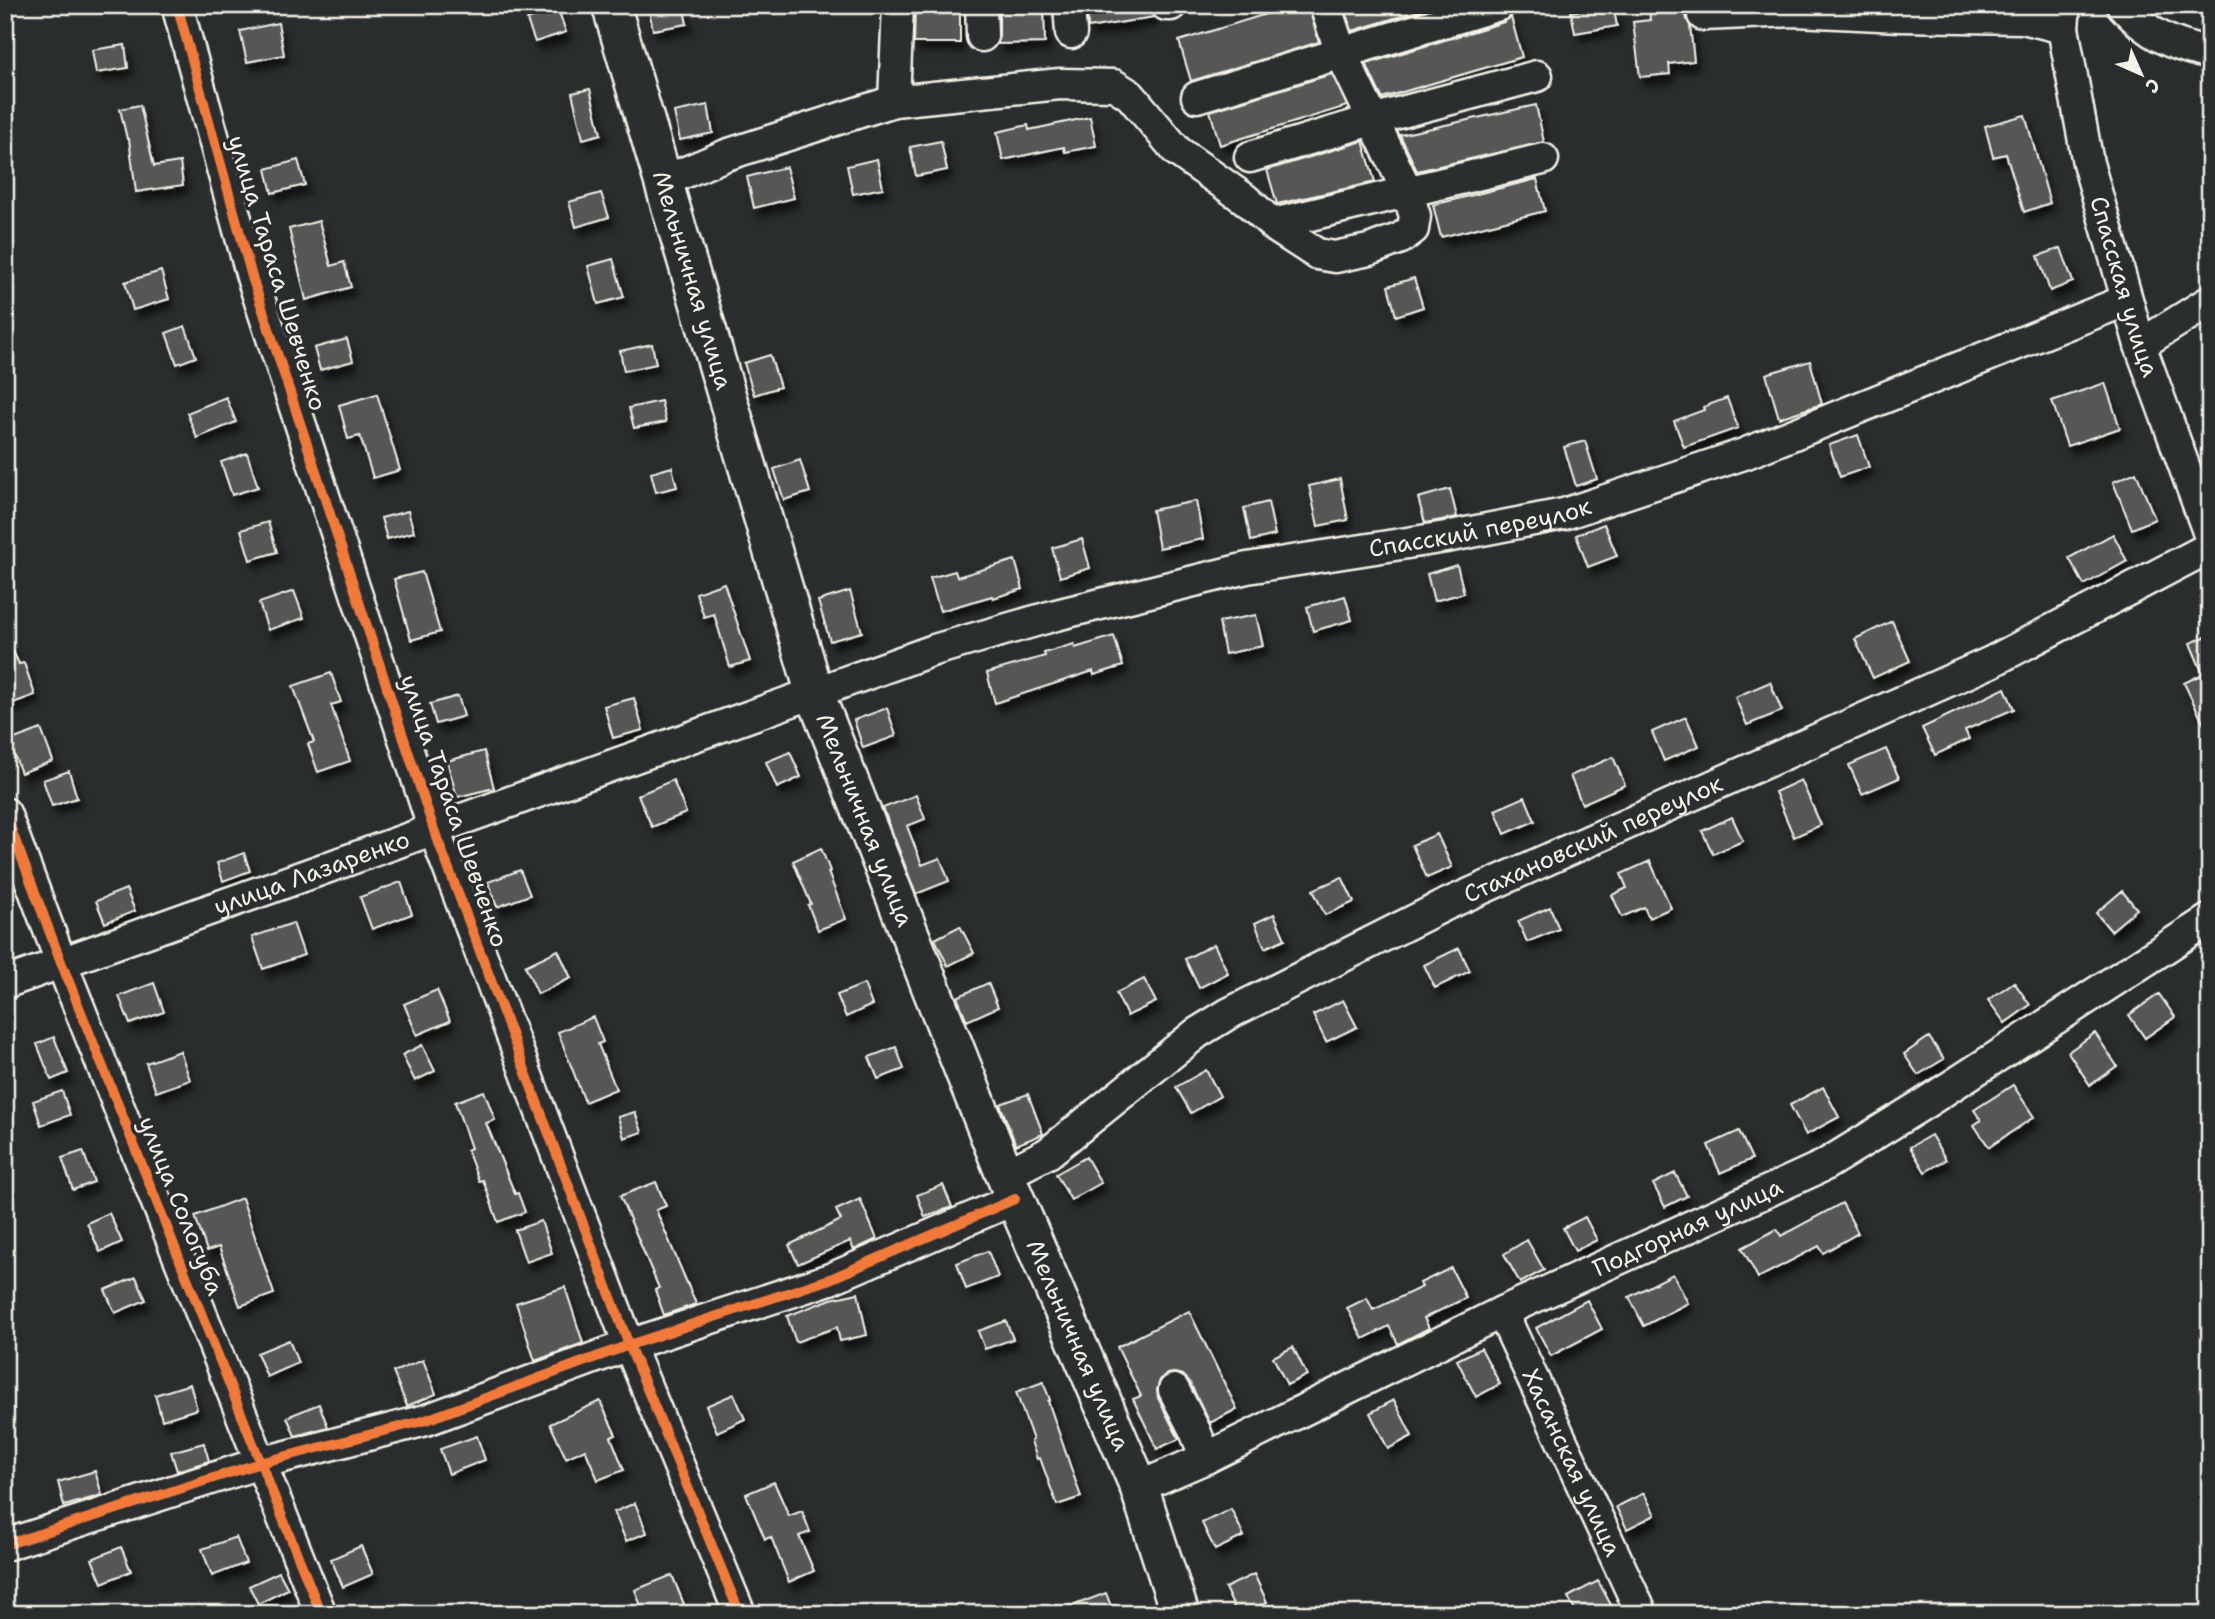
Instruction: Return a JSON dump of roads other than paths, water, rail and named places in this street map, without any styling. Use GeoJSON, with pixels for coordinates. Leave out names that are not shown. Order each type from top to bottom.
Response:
{"type":"FeatureCollection","features":[{"type":"Feature","properties":{"kind":"main road","name":"Мельничная улица"},"geometry":{"type":"LineString","coordinates":[[611,5],[816,694],[1010,1187],[1139,1487],[1180,1614]]}},
{"type":"Feature","properties":{"kind":"street","name":"улица Тараса Шевченко"},"geometry":{"type":"LineString","coordinates":[[177,5],[253,277],[434,830],[629,1345],[740,1614]]}},
{"type":"Feature","properties":{"kind":"street"},"geometry":{"type":"LineString","coordinates":[[894,101],[898,5]]}},
{"type":"Feature","properties":{"kind":"street"},"geometry":{"type":"LineString","coordinates":[[981,5],[982,36]]}},
{"type":"Feature","properties":{"kind":"street"},"geometry":{"type":"LineString","coordinates":[[662,182],[726,155],[894,101],[1060,84],[1114,85],[1130,95],[1177,151],[1317,254],[1335,257],[1369,250],[1401,238],[1413,229],[1415,216],[1407,191],[1341,53],[1325,5]]}},
{"type":"Feature","properties":{"kind":"street"},"geometry":{"type":"LineString","coordinates":[[1197,97],[1499,5]]}},
{"type":"Feature","properties":{"kind":"street"},"geometry":{"type":"LineString","coordinates":[[2122,5],[2136,21],[2174,45],[2210,54]]}},
{"type":"Feature","properties":{"kind":"street"},"geometry":{"type":"LineString","coordinates":[[1703,15],[1796,11],[1900,16],[2064,17]]}},
{"type":"Feature","properties":{"kind":"street","name":"Спасская улица"},"geometry":{"type":"LineString","coordinates":[[2064,17],[2088,163],[2140,345],[2210,537]]}},
{"type":"Feature","properties":{"kind":"street"},"geometry":{"type":"LineString","coordinates":[[1250,157],[1372,120],[1537,76]]}},
{"type":"Feature","properties":{"kind":"street"},"geometry":{"type":"LineString","coordinates":[[1273,224],[1544,159]]}},
{"type":"Feature","properties":{"kind":"street","name":"Спасский переулок"},"geometry":{"type":"LineString","coordinates":[[816,694],[946,647],[1056,615],[1247,568],[1446,537],[1563,514],[1744,454],[2127,300]]}},
{"type":"Feature","properties":{"kind":"street"},"geometry":{"type":"LineString","coordinates":[[2140,345],[2210,301]]}},
{"type":"Feature","properties":{"kind":"street","name":"Стахановский переулок"},"geometry":{"type":"LineString","coordinates":[[5,1545],[260,1463],[426,1420],[629,1345],[830,1279],[1010,1187],[1197,1033],[1228,1014],[1445,905],[1991,662],[2210,547]]}},
{"type":"Feature","properties":{"kind":"street","name":"улица Лазаренко"},"geometry":{"type":"LineString","coordinates":[[5,983],[816,694]]}},
{"type":"Feature","properties":{"kind":"street","name":"улица Сологуба"},"geometry":{"type":"LineString","coordinates":[[5,813],[61,962],[321,1614]]}},
{"type":"Feature","properties":{"kind":"street","name":"Подгорная улица"},"geometry":{"type":"LineString","coordinates":[[1139,1487],[1206,1458],[1502,1312],[1823,1166],[2210,919]]}},
{"type":"Feature","properties":{"kind":"street","name":"Хасанская улица"},"geometry":{"type":"LineString","coordinates":[[1502,1312],[1642,1614]]}},
{"type":"Feature","properties":{"kind":"street"},"geometry":{"type":"LineString","coordinates":[[1174,1390],[1206,1458]]}}]}
